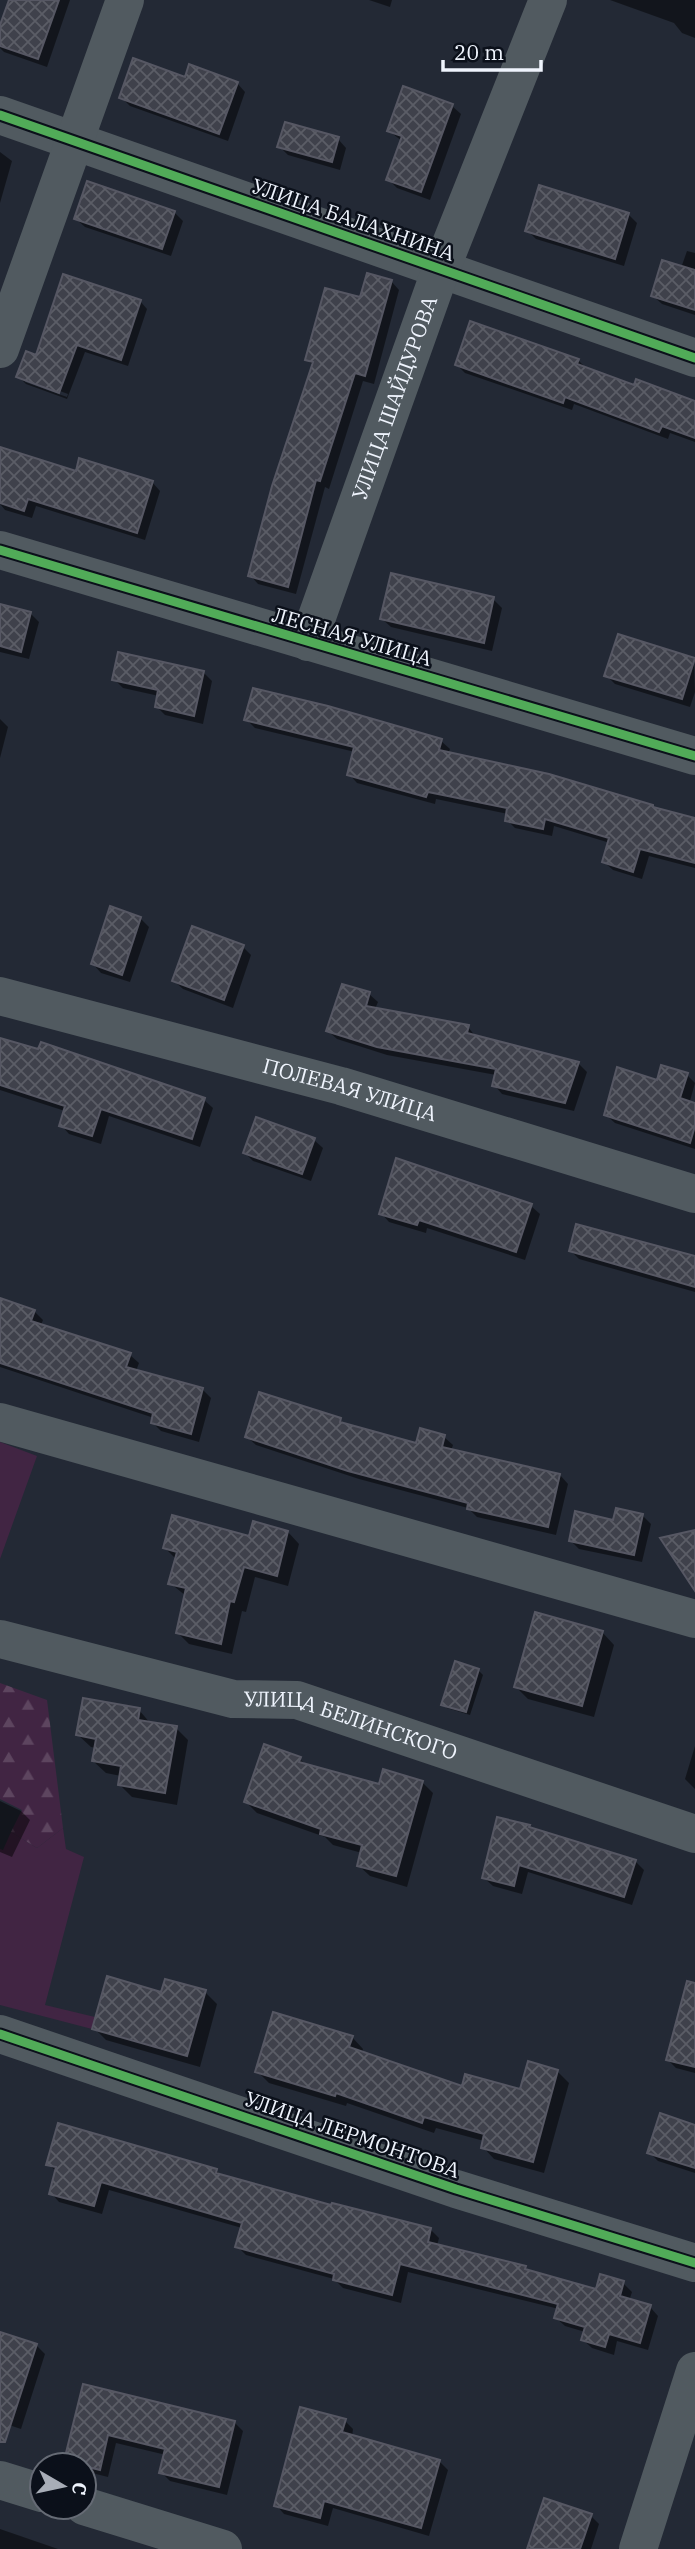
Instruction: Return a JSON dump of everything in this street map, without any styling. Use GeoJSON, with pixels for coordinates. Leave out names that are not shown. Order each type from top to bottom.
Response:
{"type":"FeatureCollection","features":[{"type":"Feature","properties":{"kind":"street"},"geometry":{"type":"LineString","coordinates":[[0,349],[125,0]]}},
{"type":"Feature","properties":{"kind":"street","name":"УЛИЦА ШАЙДУРОВА"},"geometry":{"type":"LineString","coordinates":[[308,642],[441,269],[548,0]]}},
{"type":"Feature","properties":{"kind":"street","name":"УЛИЦА БАЛАХНИНА"},"geometry":{"type":"LineString","coordinates":[[0,116],[695,358]]}},
{"type":"Feature","properties":{"kind":"street","name":"ЛЕСНАЯ УЛИЦА"},"geometry":{"type":"LineString","coordinates":[[0,550],[695,756]]}},
{"type":"Feature","properties":{"kind":"street","name":"ПОЛЕВАЯ УЛИЦА"},"geometry":{"type":"LineString","coordinates":[[0,996],[341,1086],[695,1195]]}},
{"type":"Feature","properties":{"kind":"street"},"geometry":{"type":"LineString","coordinates":[[0,1422],[695,1619]]}},
{"type":"Feature","properties":{"kind":"street","name":"УЛИЦА БЕЛИНСКОГО"},"geometry":{"type":"LineString","coordinates":[[0,1639],[233,1699],[297,1700],[695,1833]]}},
{"type":"Feature","properties":{"kind":"street","name":"УЛИЦА ЛЕРМОНТОВА"},"geometry":{"type":"LineString","coordinates":[[0,2034],[456,2189],[695,2263]]}},
{"type":"Feature","properties":{"kind":"street"},"geometry":{"type":"LineString","coordinates":[[638,2549],[695,2371]]}},
{"type":"Feature","properties":{"kind":"street"},"geometry":{"type":"LineString","coordinates":[[0,2480],[28,2489]]}},
{"type":"Feature","properties":{"kind":"street"},"geometry":{"type":"LineString","coordinates":[[98,2510],[223,2549]]}},
{"type":"Feature","properties":{"kind":"green space"},"geometry":{"type":"Polygon","coordinates":[[[0,1442],[37,1456],[0,1559],[0,1442]]]}},
{"type":"Feature","properties":{"kind":"green space"},"geometry":{"type":"Polygon","coordinates":[[[0,1683],[47,1700],[63,1828],[37,1848],[11,1832],[22,1810],[0,1799],[0,1683]]]}},
{"type":"Feature","properties":{"kind":"green space"},"geometry":{"type":"Polygon","coordinates":[[[63,1828],[66,1849],[84,1857],[45,2005],[95,2017],[92,2029],[0,2005],[0,1849],[3,1850],[11,1832],[37,1848],[63,1828]]]}},
{"type":"Feature","properties":{"kind":"building"},"geometry":{"type":"Polygon","coordinates":[[[9,0],[59,0],[38,59],[0,46],[0,25],[9,0]]]}},
{"type":"Feature","properties":{"kind":"building"},"geometry":{"type":"Polygon","coordinates":[[[133,58],[185,77],[189,64],[238,82],[219,134],[119,98],[133,58]]]}},
{"type":"Feature","properties":{"kind":"building"},"geometry":{"type":"Polygon","coordinates":[[[403,86],[453,104],[421,192],[386,180],[402,136],[387,131],[403,86]]]}},
{"type":"Feature","properties":{"kind":"building"},"geometry":{"type":"Polygon","coordinates":[[[285,122],[339,137],[332,162],[277,147],[285,122]]]}},
{"type":"Feature","properties":{"kind":"building"},"geometry":{"type":"Polygon","coordinates":[[[87,181],[175,211],[162,249],[74,219],[87,181]]]}},
{"type":"Feature","properties":{"kind":"building"},"geometry":{"type":"Polygon","coordinates":[[[539,185],[629,213],[615,259],[525,231],[539,185]]]}},
{"type":"Feature","properties":{"kind":"building"},"geometry":{"type":"Polygon","coordinates":[[[662,260],[695,270],[695,310],[651,296],[662,260]]]}},
{"type":"Feature","properties":{"kind":"building"},"geometry":{"type":"Polygon","coordinates":[[[367,273],[392,280],[365,376],[355,373],[320,481],[316,480],[288,587],[248,576],[272,486],[313,362],[305,360],[325,288],[360,297],[367,273]]]}},
{"type":"Feature","properties":{"kind":"building"},"geometry":{"type":"Polygon","coordinates":[[[63,274],[141,300],[121,360],[77,345],[59,393],[16,377],[26,351],[36,355],[63,274]]]}},
{"type":"Feature","properties":{"kind":"building"},"geometry":{"type":"Polygon","coordinates":[[[470,321],[579,359],[577,364],[634,385],[636,379],[695,401],[695,438],[662,426],[659,432],[565,397],[563,403],[455,365],[470,321]]]}},
{"type":"Feature","properties":{"kind":"building"},"geometry":{"type":"Polygon","coordinates":[[[0,447],[76,471],[79,458],[153,481],[137,533],[28,499],[24,511],[0,503],[0,447]]]}},
{"type":"Feature","properties":{"kind":"building"},"geometry":{"type":"Polygon","coordinates":[[[391,573],[494,597],[484,643],[380,619],[391,573]]]}},
{"type":"Feature","properties":{"kind":"building"},"geometry":{"type":"Polygon","coordinates":[[[0,604],[31,612],[21,652],[0,646],[0,604]]]}},
{"type":"Feature","properties":{"kind":"building"},"geometry":{"type":"Polygon","coordinates":[[[618,634],[695,658],[682,699],[604,676],[618,634]]]}},
{"type":"Feature","properties":{"kind":"building"},"geometry":{"type":"Polygon","coordinates":[[[118,652],[204,671],[194,716],[155,707],[158,690],[112,680],[118,652]]]}},
{"type":"Feature","properties":{"kind":"building"},"geometry":{"type":"Polygon","coordinates":[[[253,688],[328,706],[442,739],[439,750],[549,774],[695,818],[695,863],[640,849],[633,872],[602,862],[609,838],[545,819],[543,829],[505,821],[507,808],[428,792],[426,797],[347,775],[354,747],[244,720],[253,688]]]}},
{"type":"Feature","properties":{"kind":"building"},"geometry":{"type":"Polygon","coordinates":[[[110,906],[141,917],[122,975],[91,964],[110,906]]]}},
{"type":"Feature","properties":{"kind":"building"},"geometry":{"type":"Polygon","coordinates":[[[192,926],[244,945],[224,1000],[172,981],[192,926]]]}},
{"type":"Feature","properties":{"kind":"building"},"geometry":{"type":"Polygon","coordinates":[[[342,984],[370,992],[366,1006],[469,1025],[467,1033],[579,1062],[565,1103],[492,1086],[496,1069],[377,1047],[326,1031],[342,984]]]}},
{"type":"Feature","properties":{"kind":"building"},"geometry":{"type":"Polygon","coordinates":[[[0,1038],[38,1049],[41,1042],[205,1098],[192,1139],[101,1109],[92,1136],[59,1126],[65,1106],[0,1085],[0,1038]]]}},
{"type":"Feature","properties":{"kind":"building"},"geometry":{"type":"Polygon","coordinates":[[[661,1065],[688,1073],[680,1098],[695,1103],[695,1126],[690,1143],[604,1115],[617,1067],[657,1080],[661,1065]]]}},
{"type":"Feature","properties":{"kind":"building"},"geometry":{"type":"Polygon","coordinates":[[[256,1117],[315,1138],[302,1174],[243,1153],[256,1117]]]}},
{"type":"Feature","properties":{"kind":"building"},"geometry":{"type":"Polygon","coordinates":[[[396,1158],[532,1204],[516,1252],[419,1220],[417,1225],[379,1214],[396,1158]]]}},
{"type":"Feature","properties":{"kind":"building"},"geometry":{"type":"Polygon","coordinates":[[[576,1224],[695,1256],[695,1287],[569,1251],[576,1224]]]}},
{"type":"Feature","properties":{"kind":"building"},"geometry":{"type":"Polygon","coordinates":[[[0,1298],[35,1310],[31,1321],[131,1353],[126,1367],[203,1388],[191,1434],[151,1423],[153,1413],[0,1363],[0,1298]]]}},
{"type":"Feature","properties":{"kind":"building"},"geometry":{"type":"Polygon","coordinates":[[[259,1392],[341,1418],[340,1422],[416,1443],[420,1428],[445,1435],[442,1447],[560,1474],[548,1527],[467,1509],[468,1503],[348,1471],[245,1437],[259,1392]]]}},
{"type":"Feature","properties":{"kind":"building"},"geometry":{"type":"Polygon","coordinates":[[[616,1508],[643,1514],[634,1555],[569,1541],[575,1511],[613,1520],[616,1508]]]}},
{"type":"Feature","properties":{"kind":"building"},"geometry":{"type":"Polygon","coordinates":[[[172,1515],[249,1536],[253,1521],[288,1531],[277,1576],[244,1567],[234,1602],[230,1601],[221,1644],[176,1633],[186,1588],[168,1584],[177,1552],[163,1548],[172,1515]]]}},
{"type":"Feature","properties":{"kind":"building"},"geometry":{"type":"Polygon","coordinates":[[[695,1530],[695,1591],[660,1538],[695,1530]]]}},
{"type":"Feature","properties":{"kind":"building"},"geometry":{"type":"Polygon","coordinates":[[[535,1612],[603,1631],[582,1706],[514,1687],[535,1612]]]}},
{"type":"Feature","properties":{"kind":"building"},"geometry":{"type":"Polygon","coordinates":[[[455,1661],[479,1669],[466,1712],[441,1705],[455,1661]]]}},
{"type":"Feature","properties":{"kind":"building"},"geometry":{"type":"Polygon","coordinates":[[[83,1698],[140,1708],[138,1720],[177,1726],[165,1793],[118,1785],[121,1766],[92,1761],[96,1739],[76,1735],[83,1698]]]}},
{"type":"Feature","properties":{"kind":"building"},"geometry":{"type":"Polygon","coordinates":[[[264,1744],[301,1757],[299,1762],[379,1784],[383,1769],[423,1781],[396,1876],[357,1866],[362,1845],[320,1834],[321,1829],[244,1802],[264,1744]]]}},
{"type":"Feature","properties":{"kind":"building"},"geometry":{"type":"Polygon","coordinates":[[[497,1817],[530,1825],[529,1827],[636,1860],[624,1897],[519,1865],[514,1886],[482,1878],[497,1817]]]}},
{"type":"Feature","properties":{"kind":"building"},"geometry":{"type":"Polygon","coordinates":[[[107,1976],[161,1992],[165,1979],[206,1990],[187,2056],[92,2029],[107,1976]]]}},
{"type":"Feature","properties":{"kind":"building"},"geometry":{"type":"Polygon","coordinates":[[[687,1981],[695,1983],[695,2067],[666,2060],[687,1981]]]}},
{"type":"Feature","properties":{"kind":"building"},"geometry":{"type":"Polygon","coordinates":[[[273,2012],[353,2036],[349,2047],[462,2086],[465,2074],[520,2089],[528,2061],[558,2070],[533,2162],[481,2148],[484,2134],[424,2117],[422,2123],[336,2093],[335,2096],[255,2072],[273,2012]]]}},
{"type":"Feature","properties":{"kind":"building"},"geometry":{"type":"Polygon","coordinates":[[[660,2113],[695,2125],[695,2168],[647,2153],[660,2113]]]}},
{"type":"Feature","properties":{"kind":"building"},"geometry":{"type":"Polygon","coordinates":[[[58,2123],[217,2169],[216,2173],[331,2205],[332,2203],[431,2228],[428,2242],[526,2266],[525,2269],[596,2289],[600,2274],[624,2281],[620,2296],[651,2305],[640,2343],[609,2334],[605,2347],[581,2340],[585,2327],[554,2318],[558,2304],[400,2264],[392,2295],[333,2280],[334,2274],[235,2247],[242,2223],[101,2182],[94,2206],[49,2194],[56,2167],[46,2165],[58,2123]]]}},
{"type":"Feature","properties":{"kind":"building"},"geometry":{"type":"Polygon","coordinates":[[[0,2332],[37,2344],[5,2442],[0,2442],[0,2332]]]}},
{"type":"Feature","properties":{"kind":"building"},"geometry":{"type":"Polygon","coordinates":[[[83,2384],[235,2421],[219,2487],[159,2473],[165,2449],[108,2435],[100,2470],[98,2451],[66,2451],[83,2384]]]}},
{"type":"Feature","properties":{"kind":"building"},"geometry":{"type":"Polygon","coordinates":[[[300,2407],[346,2419],[342,2432],[440,2460],[421,2528],[324,2501],[320,2518],[274,2506],[300,2407]]]}},
{"type":"Feature","properties":{"kind":"building"},"geometry":{"type":"Polygon","coordinates":[[[544,2498],[592,2514],[580,2549],[527,2549],[544,2498]]]}},
{"type":"Feature","properties":{"kind":"cycle path"},"geometry":{"type":"LineString","coordinates":[[0,115],[695,358]]}},
{"type":"Feature","properties":{"kind":"cycle path"},"geometry":{"type":"LineString","coordinates":[[0,550],[695,756]]}},
{"type":"Feature","properties":{"kind":"cycle path"},"geometry":{"type":"LineString","coordinates":[[0,2034],[456,2189],[695,2263]]}}]}
